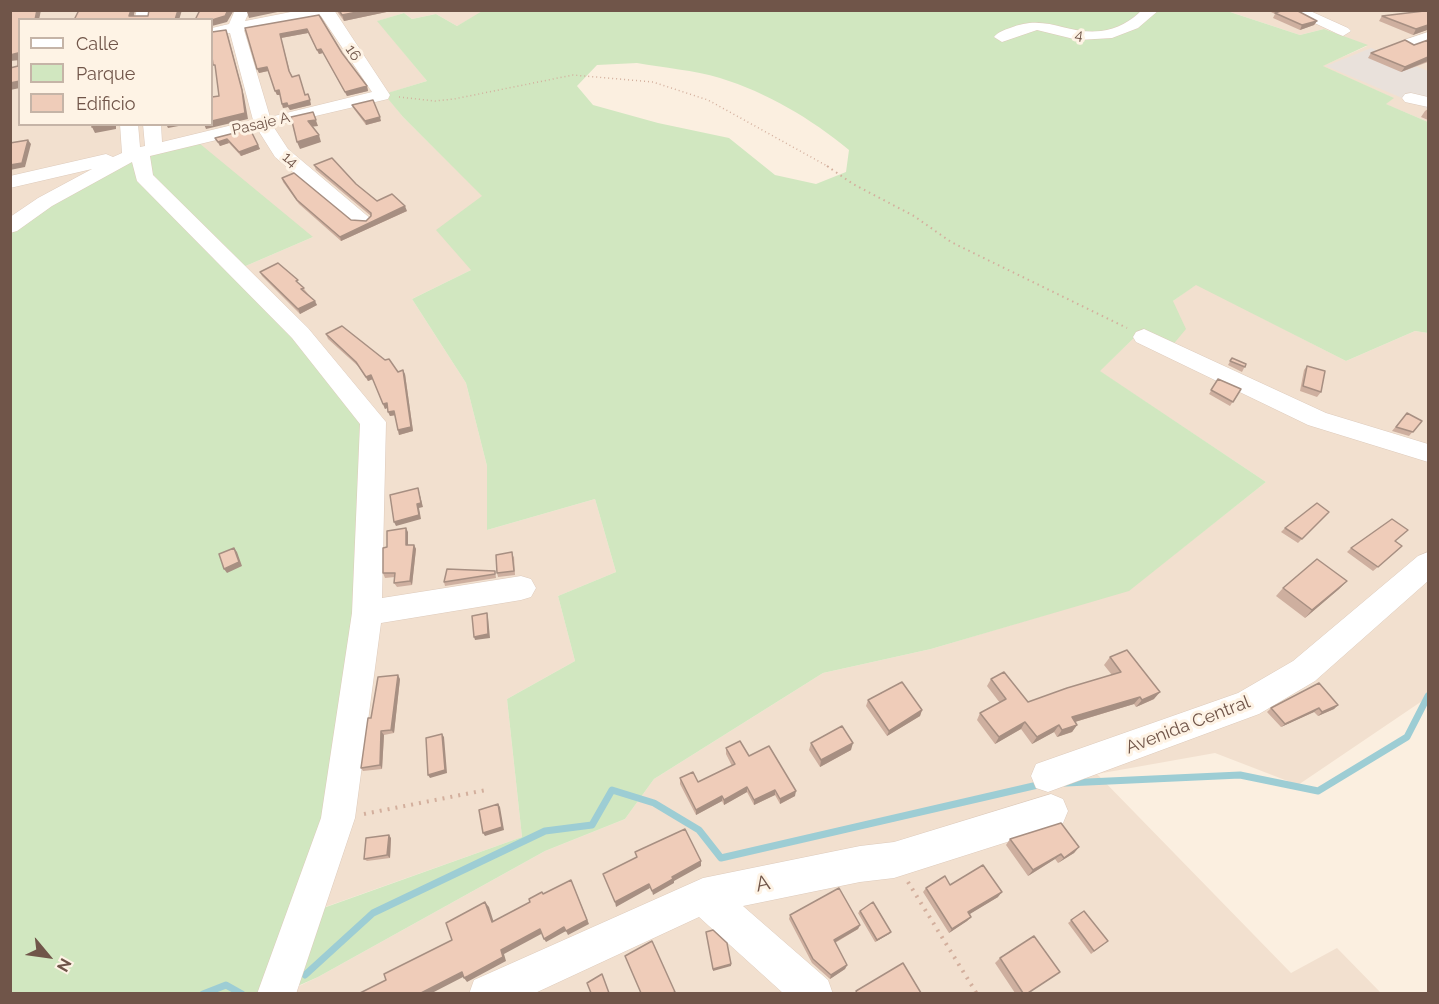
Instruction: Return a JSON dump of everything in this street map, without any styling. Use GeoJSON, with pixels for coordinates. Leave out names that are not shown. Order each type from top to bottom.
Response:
{"type":"FeatureCollection","features":[{"type":"Feature","properties":{"kind":"street"},"geometry":{"type":"LineString","coordinates":[[236,28],[238,16],[243,10]]}},
{"type":"Feature","properties":{"kind":"street","name":"4"},"geometry":{"type":"LineString","coordinates":[[1002,37],[1034,25],[1064,33],[1103,36],[1133,27],[1152,10]]}},
{"type":"Feature","properties":{"kind":"street"},"geometry":{"type":"LineString","coordinates":[[1294,10],[1343,30]]}},
{"type":"Feature","properties":{"kind":"street"},"geometry":{"type":"LineString","coordinates":[[213,32],[326,11]]}},
{"type":"Feature","properties":{"kind":"street","name":"16"},"geometry":{"type":"LineString","coordinates":[[326,11],[382,95]]}},
{"type":"Feature","properties":{"kind":"street","name":"14"},"geometry":{"type":"LineString","coordinates":[[236,28],[263,124],[280,153],[361,219]]}},
{"type":"Feature","properties":{"kind":"street"},"geometry":{"type":"LineString","coordinates":[[1410,43],[1428,37]]}},
{"type":"Feature","properties":{"kind":"street","name":"Pasaje A"},"geometry":{"type":"LineString","coordinates":[[10,227],[45,202],[142,152],[382,95]]}},
{"type":"Feature","properties":{"kind":"street"},"geometry":{"type":"LineString","coordinates":[[1411,98],[1428,102]]}},
{"type":"Feature","properties":{"kind":"street"},"geometry":{"type":"LineString","coordinates":[[130,126],[142,152],[144,177],[300,333],[373,422],[367,613],[338,818],[276,993]]}},
{"type":"Feature","properties":{"kind":"street"},"geometry":{"type":"LineString","coordinates":[[142,152],[151,126]]}},
{"type":"Feature","properties":{"kind":"street"},"geometry":{"type":"LineString","coordinates":[[10,182],[142,152]]}},
{"type":"Feature","properties":{"kind":"street"},"geometry":{"type":"LineString","coordinates":[[10,197],[45,202]]}},
{"type":"Feature","properties":{"kind":"street"},"geometry":{"type":"LineString","coordinates":[[1144,338],[1317,419],[1428,453]]}},
{"type":"Feature","properties":{"kind":"street","name":"Avenida Central"},"geometry":{"type":"LineString","coordinates":[[1048,776],[1248,704],[1304,671],[1428,564]]}},
{"type":"Feature","properties":{"kind":"street"},"geometry":{"type":"LineString","coordinates":[[367,613],[521,588]]}},
{"type":"Feature","properties":{"kind":"street","name":"A"},"geometry":{"type":"LineString","coordinates":[[488,993],[703,896],[860,864],[894,860],[1051,812]]}},
{"type":"Feature","properties":{"kind":"street"},"geometry":{"type":"LineString","coordinates":[[703,896],[814,993]]}},
{"type":"Feature","properties":{"kind":"path"},"geometry":{"type":"LineString","coordinates":[[382,95],[435,101],[573,75],[653,82],[708,100],[742,117],[781,142],[818,159],[877,198],[914,216],[951,242],[1086,306],[1144,338]]}},
{"type":"Feature","properties":{"kind":"path"},"geometry":{"type":"LineString","coordinates":[[338,818],[486,790]]}},
{"type":"Feature","properties":{"kind":"path"},"geometry":{"type":"LineString","coordinates":[[894,860],[976,993]]}},
{"type":"Feature","properties":{"kind":"shaded area"},"geometry":{"type":"Polygon","coordinates":[[[11,11],[484,11],[457,26],[436,14],[412,19],[404,13],[378,21],[427,81],[385,94],[403,117],[483,196],[471,270],[412,299],[466,383],[487,466],[487,530],[595,499],[616,572],[558,596],[575,661],[507,699],[522,837],[314,911],[234,271],[313,237],[11,228],[11,11]]]}},
{"type":"Feature","properties":{"kind":"shaded area"},"geometry":{"type":"Polygon","coordinates":[[[1227,11],[1428,11],[1428,122],[1385,104],[1393,98],[1322,66],[1367,46],[1324,29],[1300,35],[1227,11]]]}},
{"type":"Feature","properties":{"kind":"shaded area"},"geometry":{"type":"Polygon","coordinates":[[[1371,48],[1428,71],[1428,109],[1326,66],[1371,48]]]}},
{"type":"Feature","properties":{"kind":"shaded area"},"geometry":{"type":"Polygon","coordinates":[[[1196,284],[1346,361],[1415,331],[1428,333],[1428,697],[1298,785],[1215,753],[1097,774],[1291,973],[1337,948],[1381,993],[282,994],[318,977],[545,851],[625,819],[654,779],[823,673],[931,649],[1129,590],[1266,482],[1099,371],[1173,301],[1196,284]]]}},
{"type":"Feature","properties":{"kind":"green space"},"geometry":{"type":"Polygon","coordinates":[[[484,10],[1227,11],[1300,35],[1324,29],[1368,45],[1323,66],[1394,98],[1386,104],[1428,122],[1428,333],[1415,331],[1346,361],[1196,285],[1173,301],[1186,329],[1171,347],[1138,334],[1100,371],[1266,482],[1129,591],[931,649],[823,673],[654,779],[625,819],[545,851],[318,977],[282,993],[11,994],[10,228],[120,162],[199,143],[313,237],[234,271],[368,419],[367,613],[315,911],[522,837],[507,699],[575,661],[558,596],[616,572],[595,499],[487,530],[487,466],[466,383],[412,299],[471,270],[436,230],[482,196],[403,117],[384,94],[427,81],[377,21],[404,13],[412,19],[436,14],[457,26],[484,10]],[[637,63],[597,65],[577,86],[593,105],[658,123],[729,138],[775,175],[816,184],[846,172],[849,150],[819,127],[772,99],[710,75],[637,63]]]}},
{"type":"Feature","properties":{"kind":"building"},"geometry":{"type":"Polygon","coordinates":[[[10,10],[37,10],[35,18],[18,18],[18,53],[10,55],[10,10]]]}},
{"type":"Feature","properties":{"kind":"building"},"geometry":{"type":"Polygon","coordinates":[[[79,10],[131,10],[129,16],[148,16],[149,10],[178,10],[176,18],[75,18],[79,10]]]}},
{"type":"Feature","properties":{"kind":"building"},"geometry":{"type":"Polygon","coordinates":[[[200,10],[228,10],[225,16],[213,20],[196,18],[200,10]]]}},
{"type":"Feature","properties":{"kind":"building"},"geometry":{"type":"Polygon","coordinates":[[[339,10],[367,10],[342,15],[339,10]]]}},
{"type":"Feature","properties":{"kind":"building"},"geometry":{"type":"Polygon","coordinates":[[[1279,10],[1296,10],[1317,21],[1302,25],[1275,13],[1281,11],[1279,10]]]}},
{"type":"Feature","properties":{"kind":"building"},"geometry":{"type":"Polygon","coordinates":[[[1428,10],[1428,25],[1416,29],[1382,16],[1424,11],[1428,10]]]}},
{"type":"Feature","properties":{"kind":"building"},"geometry":{"type":"Polygon","coordinates":[[[319,15],[342,53],[367,86],[345,92],[321,49],[317,50],[307,29],[280,34],[289,71],[292,77],[299,75],[305,95],[308,94],[310,100],[288,106],[287,103],[282,104],[279,90],[275,91],[267,67],[257,69],[245,28],[319,15]]]}},
{"type":"Feature","properties":{"kind":"building"},"geometry":{"type":"Polygon","coordinates":[[[226,30],[242,90],[245,113],[213,121],[213,97],[219,96],[215,65],[213,65],[213,32],[226,30]]]}},
{"type":"Feature","properties":{"kind":"building"},"geometry":{"type":"Polygon","coordinates":[[[1405,40],[1414,45],[1428,40],[1428,57],[1405,67],[1371,53],[1405,40]]]}},
{"type":"Feature","properties":{"kind":"building"},"geometry":{"type":"Polygon","coordinates":[[[18,66],[18,81],[10,83],[10,68],[18,66]]]}},
{"type":"Feature","properties":{"kind":"building"},"geometry":{"type":"Polygon","coordinates":[[[373,100],[380,117],[365,121],[352,105],[373,100]]]}},
{"type":"Feature","properties":{"kind":"building"},"geometry":{"type":"Polygon","coordinates":[[[313,112],[316,120],[308,121],[319,135],[297,142],[291,117],[313,112]]]}},
{"type":"Feature","properties":{"kind":"building"},"geometry":{"type":"Polygon","coordinates":[[[250,129],[258,145],[239,152],[227,139],[218,142],[215,138],[250,129]]]}},
{"type":"Feature","properties":{"kind":"building"},"geometry":{"type":"Polygon","coordinates":[[[28,140],[22,163],[10,165],[10,143],[28,140]]]}},
{"type":"Feature","properties":{"kind":"building"},"geometry":{"type":"Polygon","coordinates":[[[332,158],[356,184],[377,201],[392,194],[405,206],[340,237],[297,200],[282,178],[294,173],[351,220],[366,221],[371,213],[314,165],[332,158]]]}},
{"type":"Feature","properties":{"kind":"building"},"geometry":{"type":"Polygon","coordinates":[[[278,263],[298,280],[296,281],[304,288],[301,289],[315,301],[298,309],[260,272],[278,263]]]}},
{"type":"Feature","properties":{"kind":"building"},"geometry":{"type":"Polygon","coordinates":[[[342,326],[385,360],[389,359],[398,372],[403,370],[411,427],[398,430],[394,411],[388,412],[387,403],[383,404],[371,375],[366,377],[356,362],[326,334],[342,326]]]}},
{"type":"Feature","properties":{"kind":"building"},"geometry":{"type":"Polygon","coordinates":[[[1232,358],[1246,364],[1245,367],[1230,361],[1232,358]]]}},
{"type":"Feature","properties":{"kind":"building"},"geometry":{"type":"Polygon","coordinates":[[[1307,366],[1325,371],[1321,392],[1303,386],[1307,366]]]}},
{"type":"Feature","properties":{"kind":"building"},"geometry":{"type":"Polygon","coordinates":[[[1218,379],[1241,389],[1233,402],[1211,390],[1218,379]]]}},
{"type":"Feature","properties":{"kind":"building"},"geometry":{"type":"Polygon","coordinates":[[[1407,413],[1422,421],[1413,432],[1396,427],[1407,413]]]}},
{"type":"Feature","properties":{"kind":"building"},"geometry":{"type":"Polygon","coordinates":[[[418,488],[421,503],[417,504],[419,515],[394,522],[390,495],[418,488]]]}},
{"type":"Feature","properties":{"kind":"building"},"geometry":{"type":"Polygon","coordinates":[[[1317,503],[1329,512],[1302,539],[1285,528],[1317,503]]]}},
{"type":"Feature","properties":{"kind":"building"},"geometry":{"type":"Polygon","coordinates":[[[1392,519],[1408,530],[1395,541],[1402,546],[1378,567],[1351,548],[1392,519]]]}},
{"type":"Feature","properties":{"kind":"building"},"geometry":{"type":"Polygon","coordinates":[[[406,528],[406,545],[414,545],[410,581],[394,583],[395,573],[383,573],[383,548],[387,547],[387,531],[406,528]]]}},
{"type":"Feature","properties":{"kind":"building"},"geometry":{"type":"Polygon","coordinates":[[[234,548],[239,562],[224,569],[219,554],[234,548]]]}},
{"type":"Feature","properties":{"kind":"building"},"geometry":{"type":"Polygon","coordinates":[[[512,552],[514,571],[497,573],[496,555],[512,552]]]}},
{"type":"Feature","properties":{"kind":"building"},"geometry":{"type":"Polygon","coordinates":[[[1317,559],[1347,581],[1312,610],[1283,588],[1317,559]]]}},
{"type":"Feature","properties":{"kind":"building"},"geometry":{"type":"Polygon","coordinates":[[[447,569],[495,571],[495,574],[444,582],[447,569]]]}},
{"type":"Feature","properties":{"kind":"building"},"geometry":{"type":"Polygon","coordinates":[[[487,613],[488,634],[474,637],[472,616],[487,613]]]}},
{"type":"Feature","properties":{"kind":"building"},"geometry":{"type":"Polygon","coordinates":[[[1127,650],[1160,692],[1142,700],[1140,697],[1072,717],[1077,725],[1062,730],[1059,725],[1037,737],[1025,722],[999,737],[980,713],[1006,699],[991,679],[1004,672],[1028,702],[1121,672],[1110,657],[1127,650]]]}},
{"type":"Feature","properties":{"kind":"building"},"geometry":{"type":"Polygon","coordinates":[[[398,675],[391,730],[381,731],[380,765],[361,768],[368,718],[371,718],[378,677],[398,675]]]}},
{"type":"Feature","properties":{"kind":"building"},"geometry":{"type":"Polygon","coordinates":[[[902,682],[922,710],[889,731],[868,700],[902,682]]]}},
{"type":"Feature","properties":{"kind":"building"},"geometry":{"type":"Polygon","coordinates":[[[1319,683],[1338,705],[1322,712],[1319,708],[1285,724],[1271,708],[1319,683]]]}},
{"type":"Feature","properties":{"kind":"building"},"geometry":{"type":"Polygon","coordinates":[[[842,726],[853,743],[821,760],[811,743],[842,726]]]}},
{"type":"Feature","properties":{"kind":"building"},"geometry":{"type":"Polygon","coordinates":[[[442,734],[445,770],[428,775],[426,738],[442,734]]]}},
{"type":"Feature","properties":{"kind":"building"},"geometry":{"type":"Polygon","coordinates":[[[740,741],[749,756],[769,746],[796,791],[780,799],[775,790],[754,800],[747,787],[724,800],[722,796],[696,810],[680,778],[693,772],[698,782],[735,764],[726,748],[740,741]]]}},
{"type":"Feature","properties":{"kind":"building"},"geometry":{"type":"Polygon","coordinates":[[[498,804],[502,827],[483,833],[479,810],[498,804]]]}},
{"type":"Feature","properties":{"kind":"building"},"geometry":{"type":"Polygon","coordinates":[[[1061,823],[1079,847],[1064,858],[1061,854],[1033,870],[1010,839],[1061,823]]]}},
{"type":"Feature","properties":{"kind":"building"},"geometry":{"type":"Polygon","coordinates":[[[685,829],[701,861],[652,891],[649,884],[615,902],[603,874],[637,857],[635,852],[685,829]]]}},
{"type":"Feature","properties":{"kind":"building"},"geometry":{"type":"Polygon","coordinates":[[[389,835],[387,855],[364,859],[366,838],[389,835]]]}},
{"type":"Feature","properties":{"kind":"building"},"geometry":{"type":"Polygon","coordinates":[[[983,865],[1002,892],[968,912],[971,917],[952,929],[926,888],[945,876],[950,885],[983,865]]]}},
{"type":"Feature","properties":{"kind":"building"},"geometry":{"type":"Polygon","coordinates":[[[571,880],[587,920],[566,931],[564,927],[544,939],[540,929],[501,950],[503,957],[468,976],[464,978],[462,972],[421,993],[360,993],[386,980],[384,974],[452,940],[446,923],[485,902],[492,922],[530,902],[529,899],[542,892],[543,894],[571,880]]]}},
{"type":"Feature","properties":{"kind":"building"},"geometry":{"type":"Polygon","coordinates":[[[839,888],[860,925],[834,940],[847,965],[831,975],[813,959],[790,915],[839,888]]]}},
{"type":"Feature","properties":{"kind":"building"},"geometry":{"type":"Polygon","coordinates":[[[873,902],[891,932],[877,940],[860,911],[873,902]]]}},
{"type":"Feature","properties":{"kind":"building"},"geometry":{"type":"Polygon","coordinates":[[[1084,911],[1108,941],[1094,951],[1071,920],[1084,911]]]}},
{"type":"Feature","properties":{"kind":"building"},"geometry":{"type":"Polygon","coordinates":[[[713,930],[727,943],[731,964],[713,969],[706,932],[713,930]]]}},
{"type":"Feature","properties":{"kind":"building"},"geometry":{"type":"Polygon","coordinates":[[[1034,936],[1060,972],[1028,993],[1023,993],[1000,958],[1034,936]]]}},
{"type":"Feature","properties":{"kind":"building"},"geometry":{"type":"Polygon","coordinates":[[[652,941],[675,992],[641,993],[625,956],[652,941]]]}},
{"type":"Feature","properties":{"kind":"building"},"geometry":{"type":"Polygon","coordinates":[[[903,963],[921,993],[857,993],[856,991],[903,963]]]}},
{"type":"Feature","properties":{"kind":"building"},"geometry":{"type":"Polygon","coordinates":[[[602,974],[609,993],[591,993],[587,983],[602,974]]]}},
{"type":"Feature","properties":{"kind":"waterway"},"geometry":{"type":"LineString","coordinates":[[1066,783],[1240,775],[1318,791],[1407,737],[1428,696]]}},
{"type":"Feature","properties":{"kind":"waterway"},"geometry":{"type":"LineString","coordinates":[[305,975],[373,913],[545,831],[592,825],[612,790],[654,803],[699,830],[721,858],[1042,784]]}},
{"type":"Feature","properties":{"kind":"waterway"},"geometry":{"type":"LineString","coordinates":[[203,994],[226,985],[242,994]]}}]}
